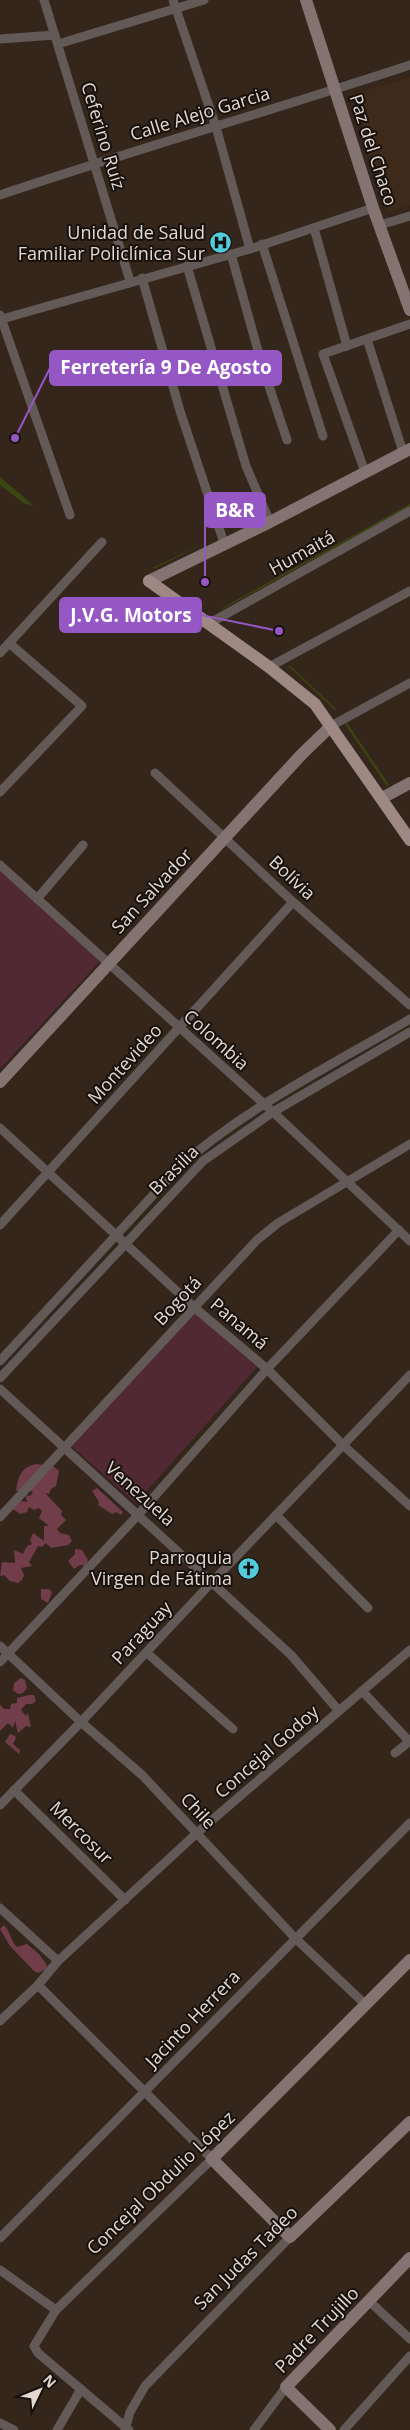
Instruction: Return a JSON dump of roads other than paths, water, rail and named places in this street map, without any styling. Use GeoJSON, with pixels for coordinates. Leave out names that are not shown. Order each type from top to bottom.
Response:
{"type":"FeatureCollection","features":[{"type":"Feature","properties":{"kind":"main road"},"geometry":{"type":"LineString","coordinates":[[149,581],[210,623],[315,704],[410,840]]}},
{"type":"Feature","properties":{"kind":"street","name":"Ceferino Ruíz"},"geometry":{"type":"LineString","coordinates":[[44,0],[130,281]]}},
{"type":"Feature","properties":{"kind":"street"},"geometry":{"type":"LineString","coordinates":[[173,0],[216,127],[250,249]]}},
{"type":"Feature","properties":{"kind":"street"},"geometry":{"type":"LineString","coordinates":[[58,44],[204,0]]}},
{"type":"Feature","properties":{"kind":"street","name":"Paz del Chaco"},"geometry":{"type":"LineString","coordinates":[[306,0],[373,208],[410,310]]}},
{"type":"Feature","properties":{"kind":"street"},"geometry":{"type":"LineString","coordinates":[[0,39],[55,35]]}},
{"type":"Feature","properties":{"kind":"street","name":"Calle Alejo Garcia"},"geometry":{"type":"LineString","coordinates":[[0,195],[94,163],[216,127],[410,65]]}},
{"type":"Feature","properties":{"kind":"street"},"geometry":{"type":"LineString","coordinates":[[70,515],[1,316],[250,249],[373,208]]}},
{"type":"Feature","properties":{"kind":"street"},"geometry":{"type":"LineString","coordinates":[[380,226],[410,216]]}},
{"type":"Feature","properties":{"kind":"street"},"geometry":{"type":"LineString","coordinates":[[314,228],[347,346]]}},
{"type":"Feature","properties":{"kind":"street"},"geometry":{"type":"LineString","coordinates":[[262,244],[323,436]]}},
{"type":"Feature","properties":{"kind":"street"},"geometry":{"type":"LineString","coordinates":[[231,254],[262,365],[286,440]]}},
{"type":"Feature","properties":{"kind":"street"},"geometry":{"type":"LineString","coordinates":[[187,266],[246,466],[270,522]]}},
{"type":"Feature","properties":{"kind":"street"},"geometry":{"type":"LineString","coordinates":[[142,278],[180,410],[224,543]]}},
{"type":"Feature","properties":{"kind":"street"},"geometry":{"type":"LineString","coordinates":[[364,472],[323,354],[410,324]]}},
{"type":"Feature","properties":{"kind":"street"},"geometry":{"type":"LineString","coordinates":[[149,581],[270,522],[406,450],[367,339]]}},
{"type":"Feature","properties":{"kind":"street","name":"Humaitá"},"geometry":{"type":"LineString","coordinates":[[210,623],[410,512]]}},
{"type":"Feature","properties":{"kind":"street"},"geometry":{"type":"LineString","coordinates":[[0,653],[102,542]]}},
{"type":"Feature","properties":{"kind":"street"},"geometry":{"type":"LineString","coordinates":[[269,667],[410,591]]}},
{"type":"Feature","properties":{"kind":"street"},"geometry":{"type":"LineString","coordinates":[[0,792],[82,706],[10,643]]}},
{"type":"Feature","properties":{"kind":"street"},"geometry":{"type":"LineString","coordinates":[[331,726],[410,683]]}},
{"type":"Feature","properties":{"kind":"street","name":"San Salvador"},"geometry":{"type":"LineString","coordinates":[[0,1082],[302,754],[331,726]]}},
{"type":"Feature","properties":{"kind":"street","name":"Bolívia"},"geometry":{"type":"LineString","coordinates":[[155,773],[293,902],[410,1005]]}},
{"type":"Feature","properties":{"kind":"street"},"geometry":{"type":"LineString","coordinates":[[382,798],[410,783]]}},
{"type":"Feature","properties":{"kind":"street"},"geometry":{"type":"LineString","coordinates":[[37,900],[83,845]]}},
{"type":"Feature","properties":{"kind":"street","name":"Colombia"},"geometry":{"type":"LineString","coordinates":[[0,865],[273,1112],[410,1241]]}},
{"type":"Feature","properties":{"kind":"street","name":"Montevideo"},"geometry":{"type":"LineString","coordinates":[[0,1224],[180,1029],[293,902]]}},
{"type":"Feature","properties":{"kind":"street","name":"Brasilia"},"geometry":{"type":"LineString","coordinates":[[0,1361],[179,1167],[208,1142],[264,1105],[410,1020]]}},
{"type":"Feature","properties":{"kind":"street","name":"Brasilia"},"geometry":{"type":"LineString","coordinates":[[0,1378],[203,1161],[273,1112],[410,1032]]}},
{"type":"Feature","properties":{"kind":"street"},"geometry":{"type":"LineString","coordinates":[[331,1066],[336,1075]]}},
{"type":"Feature","properties":{"kind":"street","name":"Panamá"},"geometry":{"type":"LineString","coordinates":[[0,1128],[195,1308],[267,1369],[344,1446],[410,1506]]}},
{"type":"Feature","properties":{"kind":"street","name":"Bogotá"},"geometry":{"type":"LineString","coordinates":[[0,1517],[258,1240],[278,1223],[410,1144]]}},
{"type":"Feature","properties":{"kind":"street"},"geometry":{"type":"LineString","coordinates":[[0,1662],[138,1514],[267,1369],[399,1230]]}},
{"type":"Feature","properties":{"kind":"street"},"geometry":{"type":"LineString","coordinates":[[49,1308],[58,1316]]}},
{"type":"Feature","properties":{"kind":"street","name":"Paraguay"},"geometry":{"type":"LineString","coordinates":[[0,1805],[410,1375]]}},
{"type":"Feature","properties":{"kind":"street","name":"Venezuela"},"geometry":{"type":"LineString","coordinates":[[0,1389],[291,1656],[340,1711]]}},
{"type":"Feature","properties":{"kind":"street"},"geometry":{"type":"LineString","coordinates":[[276,1516],[368,1608]]}},
{"type":"Feature","properties":{"kind":"street","name":"Chile"},"geometry":{"type":"LineString","coordinates":[[0,1646],[81,1722],[142,1774],[295,1938],[366,2004]]}},
{"type":"Feature","properties":{"kind":"street","name":"Concejal Godoy"},"geometry":{"type":"LineString","coordinates":[[0,2021],[38,1985],[58,1961],[197,1833],[410,1650]]}},
{"type":"Feature","properties":{"kind":"street"},"geometry":{"type":"LineString","coordinates":[[146,1653],[233,1728]]}},
{"type":"Feature","properties":{"kind":"street"},"geometry":{"type":"LineString","coordinates":[[362,1692],[410,1741],[395,1753]]}},
{"type":"Feature","properties":{"kind":"street","name":"Mercosur"},"geometry":{"type":"LineString","coordinates":[[14,1790],[125,1900]]}},
{"type":"Feature","properties":{"kind":"street","name":"Jacinto Herrera"},"geometry":{"type":"LineString","coordinates":[[0,2238],[410,1823]]}},
{"type":"Feature","properties":{"kind":"street"},"geometry":{"type":"LineString","coordinates":[[0,1908],[58,1961]]}},
{"type":"Feature","properties":{"kind":"street","name":"Concejal Obdulio López"},"geometry":{"type":"LineString","coordinates":[[127,2429],[38,2353],[34,2346],[56,2310],[212,2159],[410,1960]]}},
{"type":"Feature","properties":{"kind":"street"},"geometry":{"type":"LineString","coordinates":[[38,1985],[290,2238]]}},
{"type":"Feature","properties":{"kind":"street","name":"San Judas Tadeo"},"geometry":{"type":"LineString","coordinates":[[127,2429],[130,2412],[145,2386],[290,2238],[410,2122]]}},
{"type":"Feature","properties":{"kind":"street","name":"Padre Trujillo"},"geometry":{"type":"LineString","coordinates":[[254,2430],[286,2387],[410,2258]]}},
{"type":"Feature","properties":{"kind":"street"},"geometry":{"type":"LineString","coordinates":[[0,2270],[56,2310]]}},
{"type":"Feature","properties":{"kind":"street"},"geometry":{"type":"LineString","coordinates":[[369,2301],[410,2339]]}},
{"type":"Feature","properties":{"kind":"street"},"geometry":{"type":"LineString","coordinates":[[344,2430],[410,2356]]}},
{"type":"Feature","properties":{"kind":"street"},"geometry":{"type":"LineString","coordinates":[[286,2387],[330,2430]]}},
{"type":"Feature","properties":{"kind":"street"},"geometry":{"type":"LineString","coordinates":[[57,2430],[81,2389]]}},
{"type":"Feature","properties":{"kind":"street"},"geometry":{"type":"LineString","coordinates":[[0,2423],[14,2430]]}},
{"type":"Feature","properties":{"kind":"waterway"},"geometry":{"type":"LineString","coordinates":[[241,527],[262,516]]}},
{"type":"Feature","properties":{"kind":"place","name":"Unidad de Salud Familiar Policlínica Sur"},"geometry":{"type":"Point","coordinates":[221,243]}},
{"type":"Feature","properties":{"kind":"place","name":"Ferretería 9 De Agosto"},"geometry":{"type":"Point","coordinates":[15,438]}},
{"type":"Feature","properties":{"kind":"place","name":"B&R"},"geometry":{"type":"Point","coordinates":[205,582]}},
{"type":"Feature","properties":{"kind":"place","name":"J.V.G. Motors"},"geometry":{"type":"Point","coordinates":[279,631]}},
{"type":"Feature","properties":{"kind":"place","name":"Parroquia Virgen de Fátima"},"geometry":{"type":"Point","coordinates":[248,1568]}}]}
